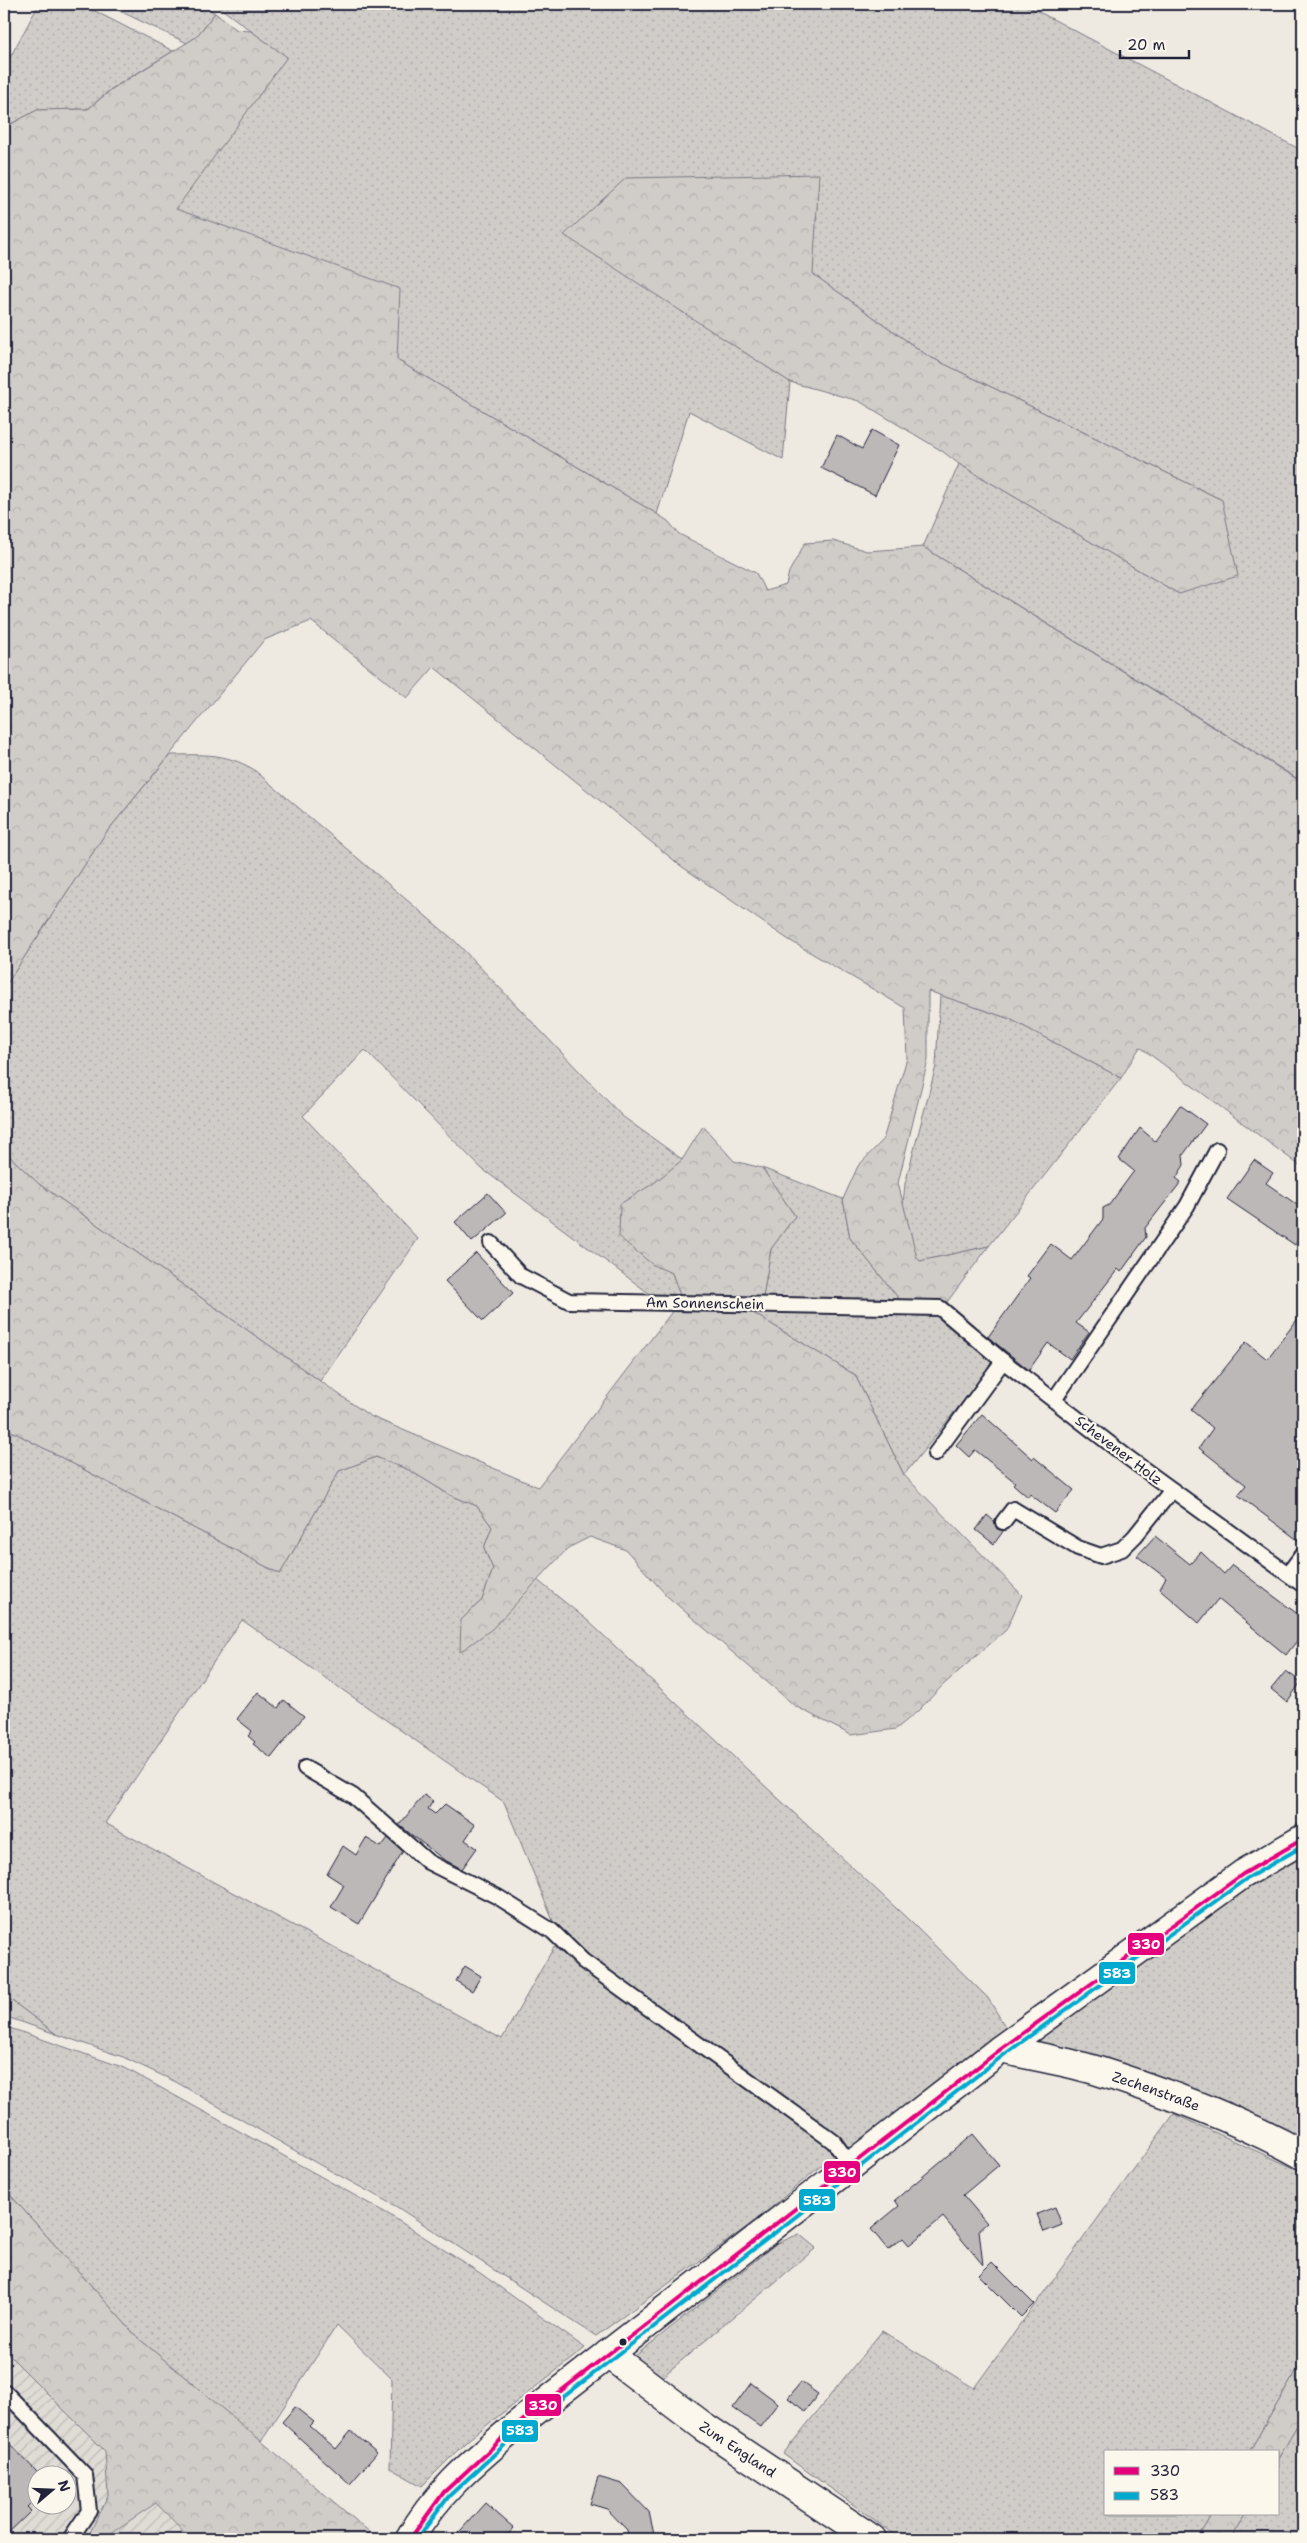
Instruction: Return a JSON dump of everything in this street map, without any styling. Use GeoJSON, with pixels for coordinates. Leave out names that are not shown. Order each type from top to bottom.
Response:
{"type":"FeatureCollection","features":[{"type":"Feature","properties":{"kind":"main road"},"geometry":{"type":"LineString","coordinates":[[410,2539],[442,2493],[516,2425],[1001,2049],[1243,1874],[1303,1839]]}},
{"type":"Feature","properties":{"kind":"main road","name":"Zechenstraße"},"geometry":{"type":"LineString","coordinates":[[1001,2049],[1094,2070],[1167,2096],[1271,2137],[1303,2156]]}},
{"type":"Feature","properties":{"kind":"main road","name":"Zum England"},"geometry":{"type":"LineString","coordinates":[[608,2354],[703,2426],[872,2539]]}},
{"type":"Feature","properties":{"kind":"lane"},"geometry":{"type":"LineString","coordinates":[[1054,1400],[1186,1206],[1217,1150]]}},
{"type":"Feature","properties":{"kind":"lane","name":"Am Sonnenschein"},"geometry":{"type":"LineString","coordinates":[[491,1243],[521,1276],[569,1301],[940,1308]]}},
{"type":"Feature","properties":{"kind":"lane","name":"Schevener Holz"},"geometry":{"type":"LineString","coordinates":[[940,1308],[1003,1361],[1172,1490],[1303,1586]]}},
{"type":"Feature","properties":{"kind":"lane"},"geometry":{"type":"LineString","coordinates":[[935,1454],[1003,1361]]}},
{"type":"Feature","properties":{"kind":"lane"},"geometry":{"type":"LineString","coordinates":[[1003,1522],[1013,1509],[1078,1548],[1101,1556],[1122,1549],[1136,1536],[1172,1490]]}},
{"type":"Feature","properties":{"kind":"lane"},"geometry":{"type":"LineString","coordinates":[[1288,1574],[1303,1554]]}},
{"type":"Feature","properties":{"kind":"lane"},"geometry":{"type":"LineString","coordinates":[[305,1768],[353,1796],[428,1862],[498,1897],[552,1931],[583,1961],[834,2142],[851,2166]]}},
{"type":"Feature","properties":{"kind":"lane"},"geometry":{"type":"LineString","coordinates":[[4,2391],[85,2475],[89,2511],[70,2539]]}},
{"type":"Feature","properties":{"kind":"shaded area"},"geometry":{"type":"Polygon","coordinates":[[[4,2350],[105,2451],[108,2495],[87,2539],[4,2539],[4,2350]]]}},
{"type":"Feature","properties":{"kind":"shaded area"},"geometry":{"type":"Polygon","coordinates":[[[156,2503],[191,2539],[102,2539],[156,2503]]]}},
{"type":"Feature","properties":{"kind":"green space"},"geometry":{"type":"Polygon","coordinates":[[[39,4],[81,4],[173,51],[111,89],[88,109],[37,110],[4,128],[4,59],[8,61],[39,4]]]}},
{"type":"Feature","properties":{"kind":"green space"},"geometry":{"type":"Polygon","coordinates":[[[105,4],[203,4],[215,13],[196,37],[187,43],[105,4]]]}},
{"type":"Feature","properties":{"kind":"green space"},"geometry":{"type":"Polygon","coordinates":[[[215,4],[1024,4],[1303,151],[1303,782],[923,547],[959,464],[1179,594],[1222,500],[928,356],[813,274],[565,234],[790,382],[783,460],[689,411],[657,514],[397,360],[175,209],[286,57],[215,4]]]}},
{"type":"Feature","properties":{"kind":"green space"},"geometry":{"type":"Polygon","coordinates":[[[215,13],[237,30],[251,31],[287,57],[176,209],[400,289],[397,360],[657,514],[668,521],[679,534],[756,573],[765,591],[786,585],[789,572],[805,543],[833,541],[867,551],[923,547],[1303,783],[1303,1168],[1140,1047],[1121,1078],[1010,1019],[928,991],[928,1060],[898,1183],[917,1258],[920,1261],[989,1246],[944,1306],[900,1300],[850,1238],[843,1199],[858,1166],[883,1140],[907,1058],[905,1008],[789,940],[681,866],[434,667],[407,698],[311,621],[264,640],[105,834],[4,988],[4,128],[37,110],[88,109],[112,89],[196,37],[215,13]]]}},
{"type":"Feature","properties":{"kind":"green space"},"geometry":{"type":"Polygon","coordinates":[[[819,174],[813,274],[928,356],[1222,500],[1238,576],[1179,594],[959,464],[942,451],[859,401],[790,382],[564,235],[626,178],[819,174]]]}},
{"type":"Feature","properties":{"kind":"green space"},"geometry":{"type":"Polygon","coordinates":[[[170,755],[223,757],[253,769],[455,941],[622,1116],[683,1160],[654,1183],[653,1264],[672,1273],[680,1295],[650,1294],[481,1168],[365,1050],[303,1116],[418,1239],[320,1381],[39,1184],[4,1151],[4,988],[105,834],[170,755]]]}},
{"type":"Feature","properties":{"kind":"green space"},"geometry":{"type":"Polygon","coordinates":[[[940,995],[1010,1019],[1121,1078],[989,1246],[920,1261],[917,1259],[903,1204],[905,1184],[936,1066],[940,995]]]}},
{"type":"Feature","properties":{"kind":"green space"},"geometry":{"type":"Polygon","coordinates":[[[703,1126],[734,1161],[762,1168],[795,1216],[771,1249],[763,1297],[680,1295],[672,1273],[653,1265],[619,1237],[620,1204],[654,1183],[682,1160],[703,1126]]]}},
{"type":"Feature","properties":{"kind":"green space"},"geometry":{"type":"Polygon","coordinates":[[[4,1151],[39,1184],[370,1416],[538,1487],[674,1309],[748,1310],[855,1375],[904,1475],[1022,1595],[1006,1630],[943,1685],[918,1711],[896,1729],[851,1735],[795,1706],[667,1596],[626,1550],[590,1537],[568,1548],[492,1629],[460,1652],[461,1620],[482,1600],[493,1569],[484,1548],[492,1527],[477,1506],[450,1495],[409,1470],[376,1457],[339,1471],[280,1574],[4,1427],[4,1151]]]}},
{"type":"Feature","properties":{"kind":"green space"},"geometry":{"type":"Polygon","coordinates":[[[762,1168],[843,1199],[850,1238],[900,1300],[763,1297],[771,1249],[795,1216],[762,1168]]]}},
{"type":"Feature","properties":{"kind":"green space"},"geometry":{"type":"Polygon","coordinates":[[[748,1310],[941,1315],[996,1360],[904,1475],[855,1375],[748,1310]]]}},
{"type":"Feature","properties":{"kind":"green space"},"geometry":{"type":"Polygon","coordinates":[[[4,1427],[280,1574],[339,1471],[376,1457],[409,1470],[450,1495],[477,1506],[492,1527],[484,1548],[493,1569],[482,1600],[461,1620],[492,1629],[536,1579],[587,1620],[912,1923],[988,1998],[1009,2033],[931,2085],[850,2150],[825,2127],[584,1956],[556,1928],[504,1802],[242,1620],[105,1823],[502,2039],[554,1947],[625,2000],[806,2126],[836,2153],[755,2221],[596,2336],[397,2207],[176,2082],[123,2057],[56,2034],[4,1995],[4,1427]]]}},
{"type":"Feature","properties":{"kind":"green space"},"geometry":{"type":"Polygon","coordinates":[[[1303,1851],[1303,2143],[1031,2045],[1228,1898],[1303,1851]]]}},
{"type":"Feature","properties":{"kind":"green space"},"geometry":{"type":"Polygon","coordinates":[[[4,1995],[56,2034],[4,2016],[4,1995]]]}},
{"type":"Feature","properties":{"kind":"green space"},"geometry":{"type":"Polygon","coordinates":[[[4,2026],[125,2068],[266,2146],[388,2214],[480,2273],[585,2348],[468,2440],[422,2486],[390,2468],[392,2379],[337,2325],[261,2442],[137,2337],[4,2188],[4,2026]]]}},
{"type":"Feature","properties":{"kind":"green space"},"geometry":{"type":"Polygon","coordinates":[[[1174,2114],[1303,2172],[1303,2360],[1250,2450],[1104,2450],[1104,2516],[1211,2516],[1197,2539],[901,2539],[783,2454],[882,2331],[974,2388],[1174,2114]]]}},
{"type":"Feature","properties":{"kind":"green space"},"geometry":{"type":"Polygon","coordinates":[[[4,2188],[137,2337],[378,2539],[191,2539],[156,2503],[102,2539],[87,2539],[108,2495],[105,2451],[4,2350],[4,2188]]]}},
{"type":"Feature","properties":{"kind":"green space"},"geometry":{"type":"Polygon","coordinates":[[[799,2234],[816,2248],[657,2381],[644,2376],[635,2356],[776,2244],[799,2234]]]}},
{"type":"Feature","properties":{"kind":"green space"},"geometry":{"type":"Polygon","coordinates":[[[1303,2360],[1303,2416],[1280,2456],[1280,2450],[1250,2450],[1303,2360]]]}},
{"type":"Feature","properties":{"kind":"green space"},"geometry":{"type":"Polygon","coordinates":[[[1303,2416],[1303,2539],[1231,2539],[1245,2516],[1280,2516],[1280,2456],[1303,2416]]]}},
{"type":"Feature","properties":{"kind":"green space"},"geometry":{"type":"Polygon","coordinates":[[[1211,2516],[1245,2516],[1231,2539],[1197,2539],[1211,2516]]]}},
{"type":"Feature","properties":{"kind":"building"},"geometry":{"type":"Polygon","coordinates":[[[872,430],[899,445],[875,495],[821,468],[837,435],[862,449],[872,430]]]}},
{"type":"Feature","properties":{"kind":"building"},"geometry":{"type":"Polygon","coordinates":[[[1180,1105],[1206,1124],[1183,1155],[1184,1165],[1176,1178],[1181,1182],[1145,1228],[1146,1237],[1121,1272],[1118,1269],[1076,1323],[1089,1332],[1070,1359],[1048,1343],[1029,1370],[988,1337],[1030,1278],[1027,1276],[1051,1244],[1072,1260],[1103,1219],[1103,1208],[1109,1205],[1134,1171],[1119,1159],[1140,1128],[1155,1141],[1180,1105]]]}},
{"type":"Feature","properties":{"kind":"building"},"geometry":{"type":"Polygon","coordinates":[[[1254,1160],[1273,1173],[1266,1183],[1303,1209],[1303,1233],[1295,1245],[1227,1199],[1254,1160]]]}},
{"type":"Feature","properties":{"kind":"building"},"geometry":{"type":"Polygon","coordinates":[[[488,1193],[506,1213],[472,1242],[455,1222],[488,1193]]]}},
{"type":"Feature","properties":{"kind":"building"},"geometry":{"type":"Polygon","coordinates":[[[476,1253],[513,1293],[483,1321],[445,1281],[476,1253]]]}},
{"type":"Feature","properties":{"kind":"building"},"geometry":{"type":"Polygon","coordinates":[[[1303,1312],[1303,1544],[1238,1495],[1246,1485],[1199,1448],[1213,1428],[1191,1410],[1246,1342],[1267,1359],[1303,1312]]]}},
{"type":"Feature","properties":{"kind":"building"},"geometry":{"type":"Polygon","coordinates":[[[982,1414],[1033,1459],[1034,1457],[1074,1490],[1055,1513],[1030,1494],[1028,1497],[1013,1484],[1015,1482],[975,1450],[969,1457],[956,1445],[982,1414]]]}},
{"type":"Feature","properties":{"kind":"building"},"geometry":{"type":"Polygon","coordinates":[[[987,1515],[994,1521],[997,1529],[1004,1530],[994,1544],[976,1530],[987,1515]]]}},
{"type":"Feature","properties":{"kind":"building"},"geometry":{"type":"Polygon","coordinates":[[[1155,1536],[1190,1564],[1201,1552],[1224,1574],[1232,1565],[1303,1618],[1303,1633],[1286,1655],[1218,1599],[1199,1623],[1160,1589],[1166,1578],[1137,1556],[1155,1536]]]}},
{"type":"Feature","properties":{"kind":"building"},"geometry":{"type":"Polygon","coordinates":[[[1286,1671],[1301,1682],[1287,1702],[1271,1689],[1286,1671]]]}},
{"type":"Feature","properties":{"kind":"building"},"geometry":{"type":"Polygon","coordinates":[[[258,1692],[278,1708],[284,1700],[304,1716],[271,1758],[253,1744],[255,1742],[248,1736],[252,1731],[237,1719],[258,1692]]]}},
{"type":"Feature","properties":{"kind":"building"},"geometry":{"type":"Polygon","coordinates":[[[424,1795],[433,1801],[428,1809],[435,1814],[445,1804],[475,1825],[465,1840],[477,1848],[462,1869],[443,1859],[399,1825],[424,1795]]]}},
{"type":"Feature","properties":{"kind":"building"},"geometry":{"type":"Polygon","coordinates":[[[366,1838],[381,1847],[388,1838],[403,1851],[359,1924],[331,1907],[344,1885],[327,1874],[343,1846],[356,1855],[366,1838]]]}},
{"type":"Feature","properties":{"kind":"building"},"geometry":{"type":"Polygon","coordinates":[[[465,1966],[481,1976],[472,1991],[456,1981],[465,1966]]]}},
{"type":"Feature","properties":{"kind":"building"},"geometry":{"type":"Polygon","coordinates":[[[973,2134],[999,2165],[963,2195],[987,2223],[979,2230],[983,2265],[943,2217],[909,2245],[903,2238],[888,2250],[871,2229],[899,2206],[895,2200],[973,2134]]]}},
{"type":"Feature","properties":{"kind":"building"},"geometry":{"type":"Polygon","coordinates":[[[1055,2207],[1062,2225],[1044,2232],[1037,2214],[1055,2207]]]}},
{"type":"Feature","properties":{"kind":"building"},"geometry":{"type":"Polygon","coordinates":[[[992,2262],[1034,2304],[1021,2317],[979,2275],[992,2262]]]}},
{"type":"Feature","properties":{"kind":"building"},"geometry":{"type":"Polygon","coordinates":[[[801,2382],[818,2394],[805,2411],[788,2398],[801,2382]]]}},
{"type":"Feature","properties":{"kind":"building"},"geometry":{"type":"Polygon","coordinates":[[[751,2383],[778,2403],[760,2427],[733,2408],[751,2383]]]}},
{"type":"Feature","properties":{"kind":"building"},"geometry":{"type":"Polygon","coordinates":[[[295,2407],[314,2422],[310,2426],[336,2449],[351,2431],[377,2453],[350,2484],[282,2422],[295,2407]]]}},
{"type":"Feature","properties":{"kind":"building"},"geometry":{"type":"Polygon","coordinates":[[[4,2438],[31,2466],[28,2466],[28,2514],[4,2537],[4,2438]]]}},
{"type":"Feature","properties":{"kind":"building"},"geometry":{"type":"Polygon","coordinates":[[[598,2477],[622,2484],[649,2512],[655,2539],[629,2539],[627,2530],[607,2509],[590,2504],[598,2477]]]}},
{"type":"Feature","properties":{"kind":"building"},"geometry":{"type":"Polygon","coordinates":[[[485,2503],[514,2528],[504,2539],[453,2539],[485,2503]]]}},
{"type":"Feature","properties":{"kind":"transit line","name":"330"},"geometry":{"type":"LineString","coordinates":[[410,2539],[444,2492],[517,2425],[1001,2049],[1243,1874],[1303,1839]]}},
{"type":"Feature","properties":{"kind":"transit line","name":"583"},"geometry":{"type":"LineString","coordinates":[[417,2539],[449,2496],[521,2430],[1005,2054],[1246,1879],[1303,1846]]}}]}
